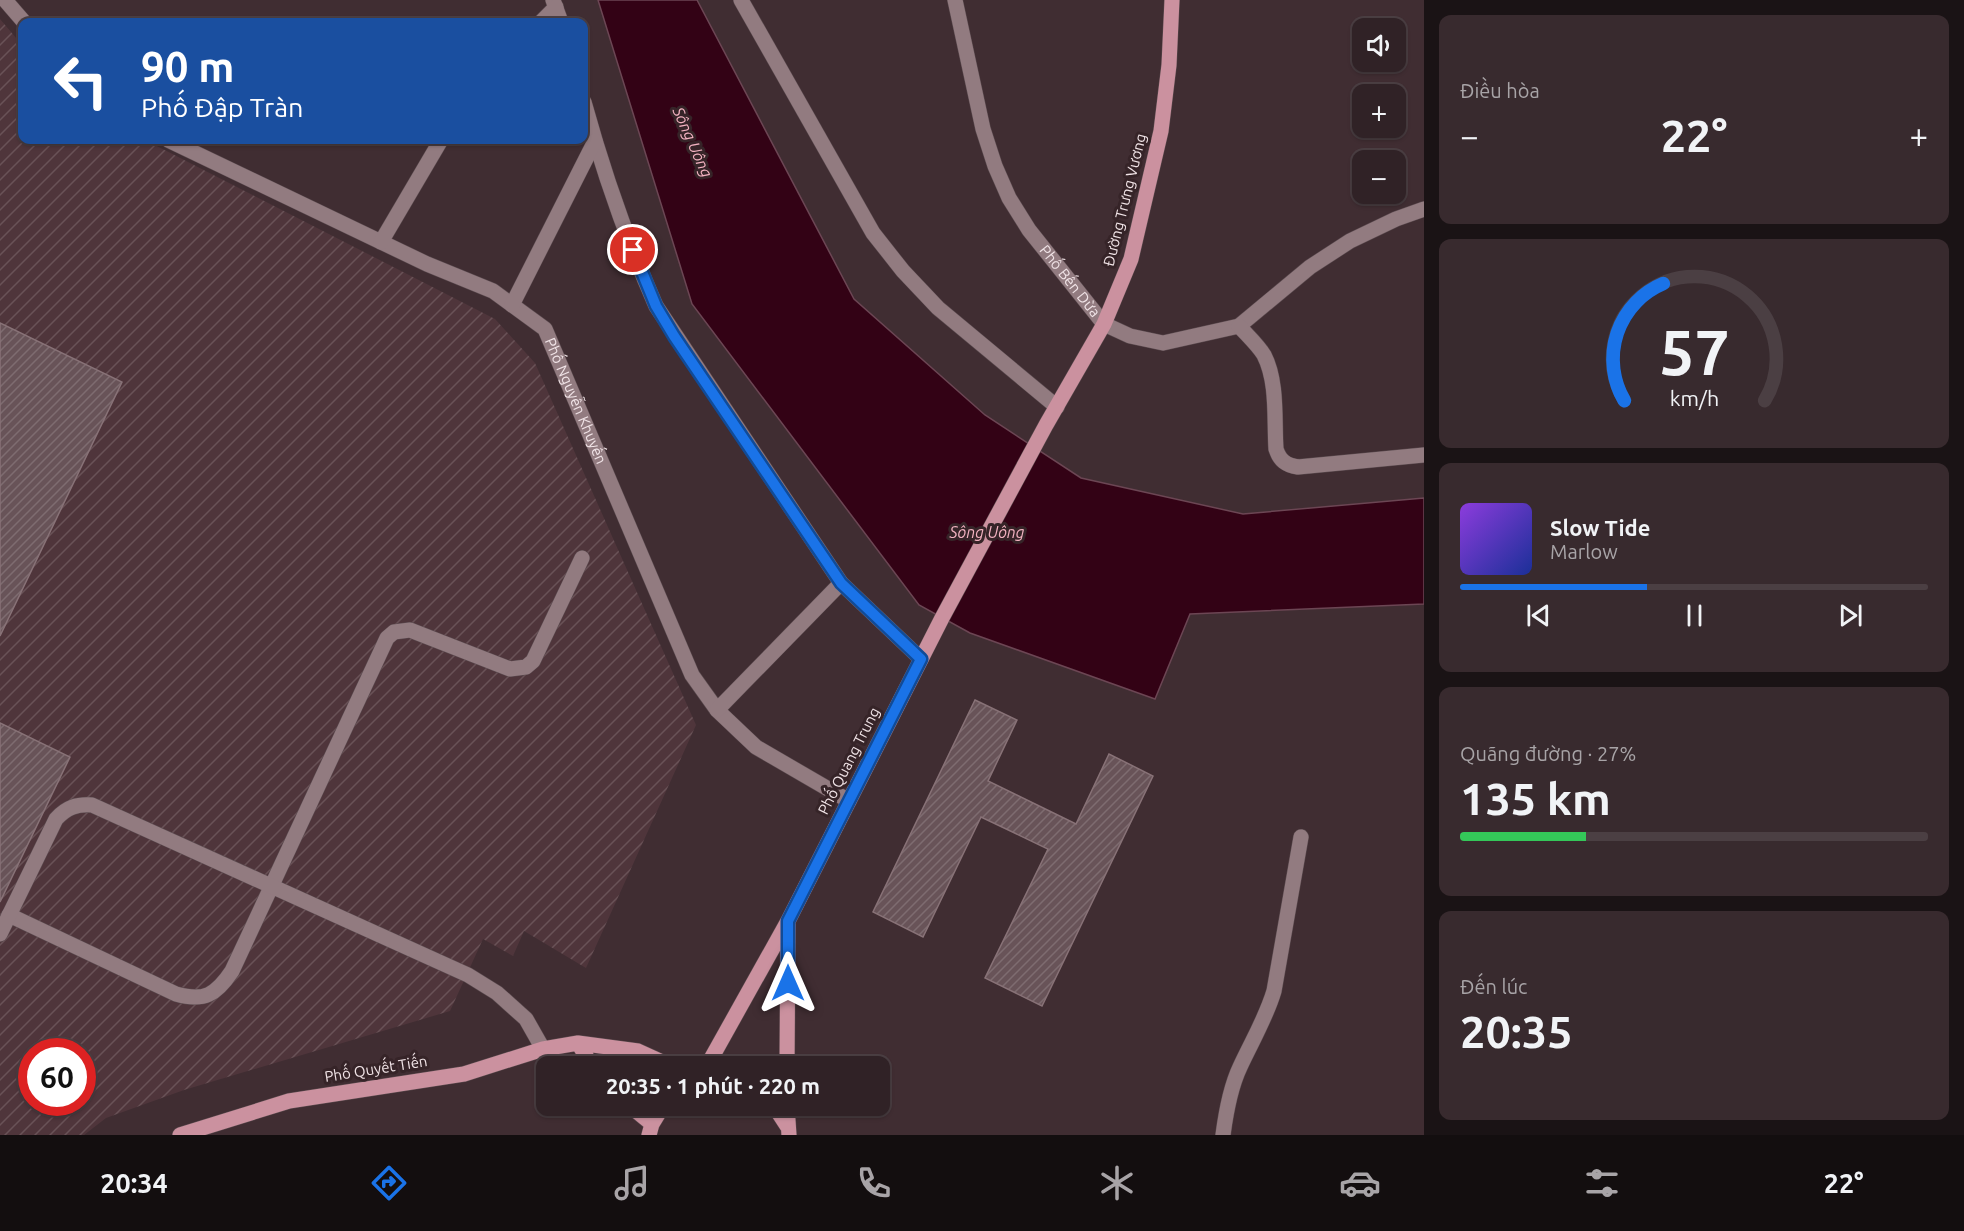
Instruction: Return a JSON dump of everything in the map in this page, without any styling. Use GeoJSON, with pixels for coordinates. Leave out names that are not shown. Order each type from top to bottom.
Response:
{"type":"FeatureCollection","features":[{"type":"Feature","properties":{"kind":"main road","name":"Đường Trưng Vương"},"geometry":{"type":"LineString","coordinates":[[942,618],[1046,425],[1104,324],[1131,259],[1161,131],[1169,65],[1172,0]]}},
{"type":"Feature","properties":{"kind":"main road","name":"Phố Quang Trung"},"geometry":{"type":"LineString","coordinates":[[713,1056],[788,921],[942,618]]}},
{"type":"Feature","properties":{"kind":"main road","name":"Phố Quang Trung"},"geometry":{"type":"LineString","coordinates":[[787,1056],[788,921]]}},
{"type":"Feature","properties":{"kind":"main road","name":"Phố Quyết Tiến"},"geometry":{"type":"LineString","coordinates":[[180,1135],[227,1128],[289,1101],[464,1074],[543,1049],[578,1043],[638,1051],[649,1056]]}},
{"type":"Feature","properties":{"kind":"main road"},"geometry":{"type":"LineString","coordinates":[[578,1043],[586,1056]]}},
{"type":"Feature","properties":{"kind":"main road"},"geometry":{"type":"LineString","coordinates":[[639,1116],[651,1130],[658,1116]]}},
{"type":"Feature","properties":{"kind":"main road"},"geometry":{"type":"LineString","coordinates":[[780,1116],[788,1130]]}},
{"type":"Feature","properties":{"kind":"street"},"geometry":{"type":"LineString","coordinates":[[5,0],[21,18]]}},
{"type":"Feature","properties":{"kind":"street"},"geometry":{"type":"LineString","coordinates":[[741,0],[873,233],[897,264],[938,308],[1057,407]]}},
{"type":"Feature","properties":{"kind":"street","name":"Phố Bến Dừa"},"geometry":{"type":"LineString","coordinates":[[955,0],[983,129],[995,166],[1009,198],[1029,230],[1104,324],[1130,336],[1163,343],[1239,326],[1310,267],[1350,241],[1396,219],[1424,209]]}},
{"type":"Feature","properties":{"kind":"street"},"geometry":{"type":"LineString","coordinates":[[544,18],[555,4]]}},
{"type":"Feature","properties":{"kind":"street"},"geometry":{"type":"LineString","coordinates":[[588,116],[641,272],[656,306],[841,583],[921,659]]}},
{"type":"Feature","properties":{"kind":"street"},"geometry":{"type":"LineString","coordinates":[[512,305],[595,141]]}},
{"type":"Feature","properties":{"kind":"street","name":"Phố Nguyễn Khuyến"},"geometry":{"type":"LineString","coordinates":[[176,144],[427,264],[493,291],[546,329],[692,675],[717,710],[756,747],[849,801]]}},
{"type":"Feature","properties":{"kind":"street"},"geometry":{"type":"LineString","coordinates":[[381,242],[439,144]]}},
{"type":"Feature","properties":{"kind":"street"},"geometry":{"type":"LineString","coordinates":[[1239,326],[1263,353],[1269,365],[1276,449],[1280,459],[1288,466],[1298,467],[1424,455]]}},
{"type":"Feature","properties":{"kind":"street"},"geometry":{"type":"LineString","coordinates":[[9,915],[176,994],[190,998],[204,997],[223,984],[232,971],[387,638],[394,632],[410,630],[510,669],[526,667],[533,662],[582,558]]}},
{"type":"Feature","properties":{"kind":"street"},"geometry":{"type":"LineString","coordinates":[[717,710],[841,583]]}},
{"type":"Feature","properties":{"kind":"street"},"geometry":{"type":"LineString","coordinates":[[0,934],[56,819],[72,807],[81,804],[92,805],[468,975],[498,993],[526,1019],[543,1049]]}},
{"type":"Feature","properties":{"kind":"street"},"geometry":{"type":"LineString","coordinates":[[1223,1135],[1230,1097],[1239,1069],[1268,1012],[1275,990],[1301,837]]}},
{"type":"Feature","properties":{"kind":"shaded area"},"geometry":{"type":"Polygon","coordinates":[[[0,19],[18,40],[18,144],[153,144],[495,319],[535,363],[696,725],[586,968],[524,931],[513,956],[483,939],[450,1011],[184,1090],[106,1118],[84,1135],[0,1135],[0,19]]]}},
{"type":"Feature","properties":{"kind":"water","name":"Sông Uông"},"geometry":{"type":"Polygon","coordinates":[[[598,0],[697,0],[854,299],[985,415],[1081,478],[1243,514],[1424,498],[1424,604],[1190,614],[1155,699],[970,633],[919,605],[692,304],[598,0]]]}},
{"type":"Feature","properties":{"kind":"building"},"geometry":{"type":"Polygon","coordinates":[[[0,323],[122,382],[0,636],[0,323]]]}},
{"type":"Feature","properties":{"kind":"building"},"geometry":{"type":"Polygon","coordinates":[[[975,700],[1017,720],[988,781],[1076,824],[1109,754],[1153,776],[1042,1006],[985,978],[1048,849],[981,817],[923,937],[873,912],[975,700]]]}},
{"type":"Feature","properties":{"kind":"building"},"geometry":{"type":"Polygon","coordinates":[[[0,723],[70,757],[0,902],[0,723]]]}},
{"type":"Feature","properties":{"kind":"route"},"geometry":{"type":"LineString","coordinates":[[633,250],[656,306],[674,336],[841,583],[921,659],[788,921],[788,983]]}}]}
